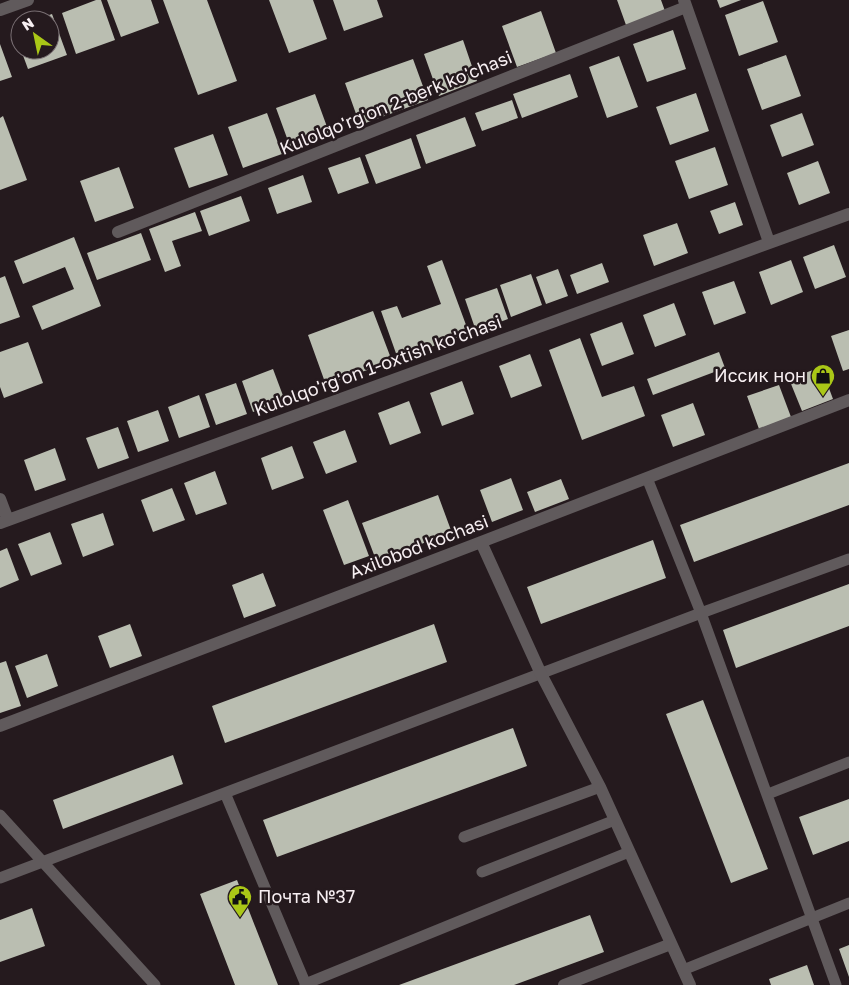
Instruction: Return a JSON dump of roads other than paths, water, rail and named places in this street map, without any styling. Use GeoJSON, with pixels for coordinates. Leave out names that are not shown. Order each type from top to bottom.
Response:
{"type":"FeatureCollection","features":[{"type":"Feature","properties":{"kind":"street"},"geometry":{"type":"LineString","coordinates":[[0,10],[28,0]]}},
{"type":"Feature","properties":{"kind":"street"},"geometry":{"type":"LineString","coordinates":[[685,4],[769,242]]}},
{"type":"Feature","properties":{"kind":"street","name":"Kulolqo'rg'on 2-berk ko'chasi"},"geometry":{"type":"LineString","coordinates":[[118,232],[685,4]]}},
{"type":"Feature","properties":{"kind":"street","name":"Kulolqo'rg'on 1-oxtish ko'chasi"},"geometry":{"type":"LineString","coordinates":[[4,522],[849,214]]}},
{"type":"Feature","properties":{"kind":"street","name":"Axilobod kochasi"},"geometry":{"type":"LineString","coordinates":[[0,726],[849,400]]}},
{"type":"Feature","properties":{"kind":"street"},"geometry":{"type":"LineString","coordinates":[[0,499],[4,522]]}},
{"type":"Feature","properties":{"kind":"street"},"geometry":{"type":"LineString","coordinates":[[481,542],[541,674],[600,787],[690,985]]}},
{"type":"Feature","properties":{"kind":"street"},"geometry":{"type":"LineString","coordinates":[[564,985],[671,944]]}},
{"type":"Feature","properties":{"kind":"lane"},"geometry":{"type":"LineString","coordinates":[[647,478],[701,613],[836,985]]}},
{"type":"Feature","properties":{"kind":"lane"},"geometry":{"type":"LineString","coordinates":[[0,878],[701,613],[849,559]]}},
{"type":"Feature","properties":{"kind":"lane"},"geometry":{"type":"LineString","coordinates":[[768,794],[849,762]]}},
{"type":"Feature","properties":{"kind":"lane"},"geometry":{"type":"LineString","coordinates":[[464,837],[600,787]]}},
{"type":"Feature","properties":{"kind":"lane"},"geometry":{"type":"LineString","coordinates":[[224,793],[306,984],[630,852]]}},
{"type":"Feature","properties":{"kind":"lane"},"geometry":{"type":"LineString","coordinates":[[0,815],[155,985]]}},
{"type":"Feature","properties":{"kind":"lane"},"geometry":{"type":"LineString","coordinates":[[482,872],[615,820]]}},
{"type":"Feature","properties":{"kind":"lane"},"geometry":{"type":"LineString","coordinates":[[683,970],[849,903]]}},
{"type":"Feature","properties":{"kind":"place","name":"Иссик нон"},"geometry":{"type":"Point","coordinates":[823,397]}},
{"type":"Feature","properties":{"kind":"place","name":"Почта №37"},"geometry":{"type":"Point","coordinates":[240,918]}}]}
